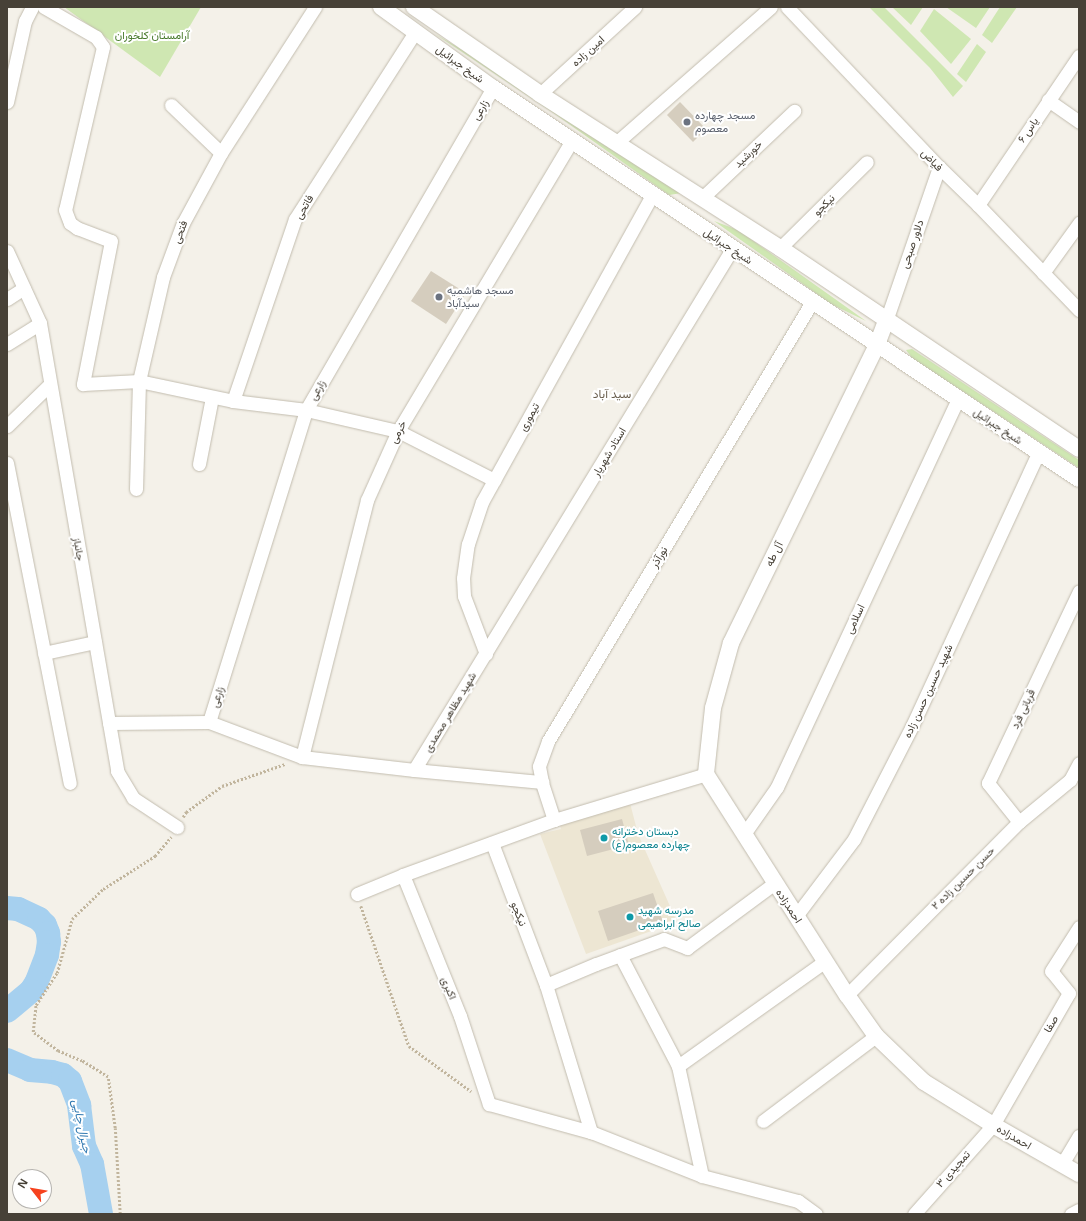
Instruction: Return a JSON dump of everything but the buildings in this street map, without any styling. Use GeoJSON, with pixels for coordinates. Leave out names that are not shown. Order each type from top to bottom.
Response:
{"type":"FeatureCollection","features":[{"type":"Feature","properties":{"kind":"street"},"geometry":{"type":"LineString","coordinates":[[7,102],[25,21],[32,7]]}},
{"type":"Feature","properties":{"kind":"street"},"geometry":{"type":"LineString","coordinates":[[44,7],[96,37],[103,48],[65,210],[70,223],[77,228],[111,241],[82,384],[138,381],[233,401],[306,410],[398,431],[494,480]]}},
{"type":"Feature","properties":{"kind":"street","name":"فتحی"},"geometry":{"type":"LineString","coordinates":[[136,489],[138,381],[164,277],[183,223],[221,152],[315,7]]}},
{"type":"Feature","properties":{"kind":"street","name":"شیخ جبرائیل"},"geometry":{"type":"LineString","coordinates":[[381,7],[493,88],[653,194],[732,249],[1079,479]]}},
{"type":"Feature","properties":{"kind":"street","name":"شیخ جبرائیل"},"geometry":{"type":"LineString","coordinates":[[414,7],[540,94],[780,248],[886,321],[1079,449]]}},
{"type":"Feature","properties":{"kind":"street","name":"امین زاده"},"geometry":{"type":"LineString","coordinates":[[540,94],[635,7]]}},
{"type":"Feature","properties":{"kind":"street"},"geometry":{"type":"LineString","coordinates":[[616,143],[771,7]]}},
{"type":"Feature","properties":{"kind":"street","name":"فیاض"},"geometry":{"type":"LineString","coordinates":[[786,7],[939,167],[978,205],[1079,310]]}},
{"type":"Feature","properties":{"kind":"street"},"geometry":{"type":"LineString","coordinates":[[416,32],[427,16]]}},
{"type":"Feature","properties":{"kind":"street","name":"فاتحی"},"geometry":{"type":"LineString","coordinates":[[233,401],[296,219],[416,32]]}},
{"type":"Feature","properties":{"kind":"street","name":"یاس ۶"},"geometry":{"type":"LineString","coordinates":[[978,205],[1079,56]]}},
{"type":"Feature","properties":{"kind":"street","name":"زارعی"},"geometry":{"type":"LineString","coordinates":[[209,722],[306,410],[493,88]]}},
{"type":"Feature","properties":{"kind":"street"},"geometry":{"type":"LineString","coordinates":[[1048,100],[1079,122]]}},
{"type":"Feature","properties":{"kind":"street"},"geometry":{"type":"LineString","coordinates":[[171,105],[221,152]]}},
{"type":"Feature","properties":{"kind":"street","name":"خورشید"},"geometry":{"type":"LineString","coordinates":[[702,198],[794,111]]}},
{"type":"Feature","properties":{"kind":"street","name":"خرمی"},"geometry":{"type":"LineString","coordinates":[[302,757],[368,500],[398,431],[572,140]]}},
{"type":"Feature","properties":{"kind":"street","name":"نیکجو"},"geometry":{"type":"LineString","coordinates":[[780,248],[867,162]]}},
{"type":"Feature","properties":{"kind":"street","name":"دلاور صبحی"},"geometry":{"type":"LineString","coordinates":[[886,321],[939,167]]}},
{"type":"Feature","properties":{"kind":"street","name":"تیموری"},"geometry":{"type":"LineString","coordinates":[[486,654],[464,596],[463,578],[468,544],[482,502],[653,194]]}},
{"type":"Feature","properties":{"kind":"street"},"geometry":{"type":"LineString","coordinates":[[689,220],[702,198]]}},
{"type":"Feature","properties":{"kind":"street"},"geometry":{"type":"LineString","coordinates":[[1043,273],[1079,223]]}},
{"type":"Feature","properties":{"kind":"street","name":"استاد شهریار"},"geometry":{"type":"LineString","coordinates":[[486,654],[732,249]]}},
{"type":"Feature","properties":{"kind":"street","name":"جانباز"},"geometry":{"type":"LineString","coordinates":[[7,251],[40,324],[117,771],[133,798],[177,827]]}},
{"type":"Feature","properties":{"kind":"street"},"geometry":{"type":"LineString","coordinates":[[7,299],[24,288]]}},
{"type":"Feature","properties":{"kind":"street","name":"نورآذر"},"geometry":{"type":"LineString","coordinates":[[554,820],[542,782],[540,766],[548,741],[812,302]]}},
{"type":"Feature","properties":{"kind":"street","name":"آل طه"},"geometry":{"type":"LineString","coordinates":[[706,774],[713,708],[731,643],[877,345],[886,321]]}},
{"type":"Feature","properties":{"kind":"street"},"geometry":{"type":"LineString","coordinates":[[7,344],[40,324]]}},
{"type":"Feature","properties":{"kind":"street"},"geometry":{"type":"LineString","coordinates":[[7,426],[50,384]]}},
{"type":"Feature","properties":{"kind":"street"},"geometry":{"type":"LineString","coordinates":[[199,464],[212,397]]}},
{"type":"Feature","properties":{"kind":"street","name":"اسلامی"},"geometry":{"type":"LineString","coordinates":[[744,834],[777,787],[958,399]]}},
{"type":"Feature","properties":{"kind":"street","name":"شهید حسین حسن زاده"},"geometry":{"type":"LineString","coordinates":[[796,916],[854,839],[912,726],[1038,453]]}},
{"type":"Feature","properties":{"kind":"street"},"geometry":{"type":"LineString","coordinates":[[7,463],[70,783]]}},
{"type":"Feature","properties":{"kind":"street","name":"قربانی فرد"},"geometry":{"type":"LineString","coordinates":[[1019,822],[988,784],[1079,591]]}},
{"type":"Feature","properties":{"kind":"street"},"geometry":{"type":"LineString","coordinates":[[44,653],[95,642]]}},
{"type":"Feature","properties":{"kind":"street","name":"شهید مظاهر محمدی"},"geometry":{"type":"LineString","coordinates":[[414,770],[486,654]]}},
{"type":"Feature","properties":{"kind":"street"},"geometry":{"type":"LineString","coordinates":[[109,723],[209,722],[302,757],[414,770],[542,782]]}},
{"type":"Feature","properties":{"kind":"street","name":"حسن حسین زاده ۲"},"geometry":{"type":"LineString","coordinates":[[847,996],[1019,822],[1074,783],[1079,763]]}},
{"type":"Feature","properties":{"kind":"street"},"geometry":{"type":"LineString","coordinates":[[357,894],[403,875],[554,820],[706,774]]}},
{"type":"Feature","properties":{"kind":"street","name":"احمدزاده"},"geometry":{"type":"LineString","coordinates":[[706,774],[847,996],[876,1036],[924,1082],[993,1125],[1079,1174]]}},
{"type":"Feature","properties":{"kind":"street","name":"نیکجو"},"geometry":{"type":"LineString","coordinates":[[492,843],[546,985],[591,1132]]}},
{"type":"Feature","properties":{"kind":"street","name":"اکبری"},"geometry":{"type":"LineString","coordinates":[[403,875],[460,1016],[489,1104]]}},
{"type":"Feature","properties":{"kind":"street"},"geometry":{"type":"LineString","coordinates":[[546,985],[620,955],[664,940],[687,948],[775,883]]}},
{"type":"Feature","properties":{"kind":"street","name":"صفا"},"geometry":{"type":"LineString","coordinates":[[993,1125],[1074,996],[1051,971],[1079,927]]}},
{"type":"Feature","properties":{"kind":"street"},"geometry":{"type":"LineString","coordinates":[[620,955],[678,1066],[702,1176]]}},
{"type":"Feature","properties":{"kind":"street"},"geometry":{"type":"LineString","coordinates":[[678,1066],[825,961]]}},
{"type":"Feature","properties":{"kind":"street"},"geometry":{"type":"LineString","coordinates":[[763,1121],[876,1036]]}},
{"type":"Feature","properties":{"kind":"street"},"geometry":{"type":"LineString","coordinates":[[489,1104],[591,1132],[702,1176],[798,1201],[816,1214]]}},
{"type":"Feature","properties":{"kind":"street","name":"تمجیدی ۳"},"geometry":{"type":"LineString","coordinates":[[914,1214],[993,1125]]}},
{"type":"Feature","properties":{"kind":"street"},"geometry":{"type":"LineString","coordinates":[[1062,1164],[1079,1136]]}},
{"type":"Feature","properties":{"kind":"street"},"geometry":{"type":"LineString","coordinates":[[1071,1214],[1079,1210]]}},
{"type":"Feature","properties":{"kind":"path"},"geometry":{"type":"LineString","coordinates":[[120,1214],[115,1128],[108,1078],[82,1061],[58,1051],[33,1032],[36,1005],[57,973],[72,919],[103,889],[155,856],[169,839],[186,812],[222,786],[302,757]]}},
{"type":"Feature","properties":{"kind":"path"},"geometry":{"type":"LineString","coordinates":[[357,894],[409,1046],[489,1104]]}},
{"type":"Feature","properties":{"kind":"shaded area"},"geometry":{"type":"Polygon","coordinates":[[[630,803],[638,834],[677,922],[586,954],[540,834],[561,829],[559,823],[630,803]]]}},
{"type":"Feature","properties":{"kind":"green space","name":"آرامستان کلخوران"},"geometry":{"type":"Polygon","coordinates":[[[64,7],[201,7],[160,77],[64,7]]]}},
{"type":"Feature","properties":{"kind":"green space"},"geometry":{"type":"Polygon","coordinates":[[[869,7],[884,7],[963,86],[953,97],[930,68],[869,7]]]}},
{"type":"Feature","properties":{"kind":"green space"},"geometry":{"type":"Polygon","coordinates":[[[892,7],[923,7],[911,25],[892,7]]]}},
{"type":"Feature","properties":{"kind":"green space"},"geometry":{"type":"Polygon","coordinates":[[[946,7],[990,7],[976,28],[946,7]]]}},
{"type":"Feature","properties":{"kind":"green space"},"geometry":{"type":"Polygon","coordinates":[[[1000,7],[1017,7],[992,43],[982,35],[1000,7]]]}},
{"type":"Feature","properties":{"kind":"green space"},"geometry":{"type":"Polygon","coordinates":[[[934,9],[971,39],[951,64],[920,31],[934,9]]]}},
{"type":"Feature","properties":{"kind":"green space"},"geometry":{"type":"Polygon","coordinates":[[[435,34],[496,69],[682,193],[669,195],[552,112],[435,34]]]}},
{"type":"Feature","properties":{"kind":"green space"},"geometry":{"type":"Polygon","coordinates":[[[977,44],[986,52],[966,82],[957,74],[977,44]]]}},
{"type":"Feature","properties":{"kind":"green space"},"geometry":{"type":"Polygon","coordinates":[[[714,221],[738,230],[866,321],[831,304],[714,221]]]}},
{"type":"Feature","properties":{"kind":"green space"},"geometry":{"type":"Polygon","coordinates":[[[912,349],[1079,460],[1079,468],[912,358],[906,350],[912,349]]]}},
{"type":"Feature","properties":{"kind":"waterway","name":"جیرال چایی"},"geometry":{"type":"LineString","coordinates":[[7,908],[18,909],[39,919],[45,925],[49,942],[47,955],[36,983],[31,991],[7,1011]]}},
{"type":"Feature","properties":{"kind":"waterway","name":"جیرال چایی"},"geometry":{"type":"LineString","coordinates":[[7,1060],[30,1070],[52,1072],[63,1075],[70,1081],[79,1105],[84,1146],[92,1164],[101,1214]]}},
{"type":"Feature","properties":{"kind":"place","name":"مسجد چهارده معصوم"},"geometry":{"type":"Point","coordinates":[687,122]}},
{"type":"Feature","properties":{"kind":"place","name":"مسجد هاشمیه سیدآباد"},"geometry":{"type":"Point","coordinates":[439,297]}},
{"type":"Feature","properties":{"kind":"place","name":"دبستان دخترانه چهارده معصوم(ع)"},"geometry":{"type":"Point","coordinates":[604,838]}},
{"type":"Feature","properties":{"kind":"place","name":"مدرسه شهید صالح ابراهیمی"},"geometry":{"type":"Point","coordinates":[630,917]}},
{"type":"Feature","properties":{"kind":"district","name":"سید آباد"},"geometry":{"type":"Point","coordinates":[612,394]}}]}
